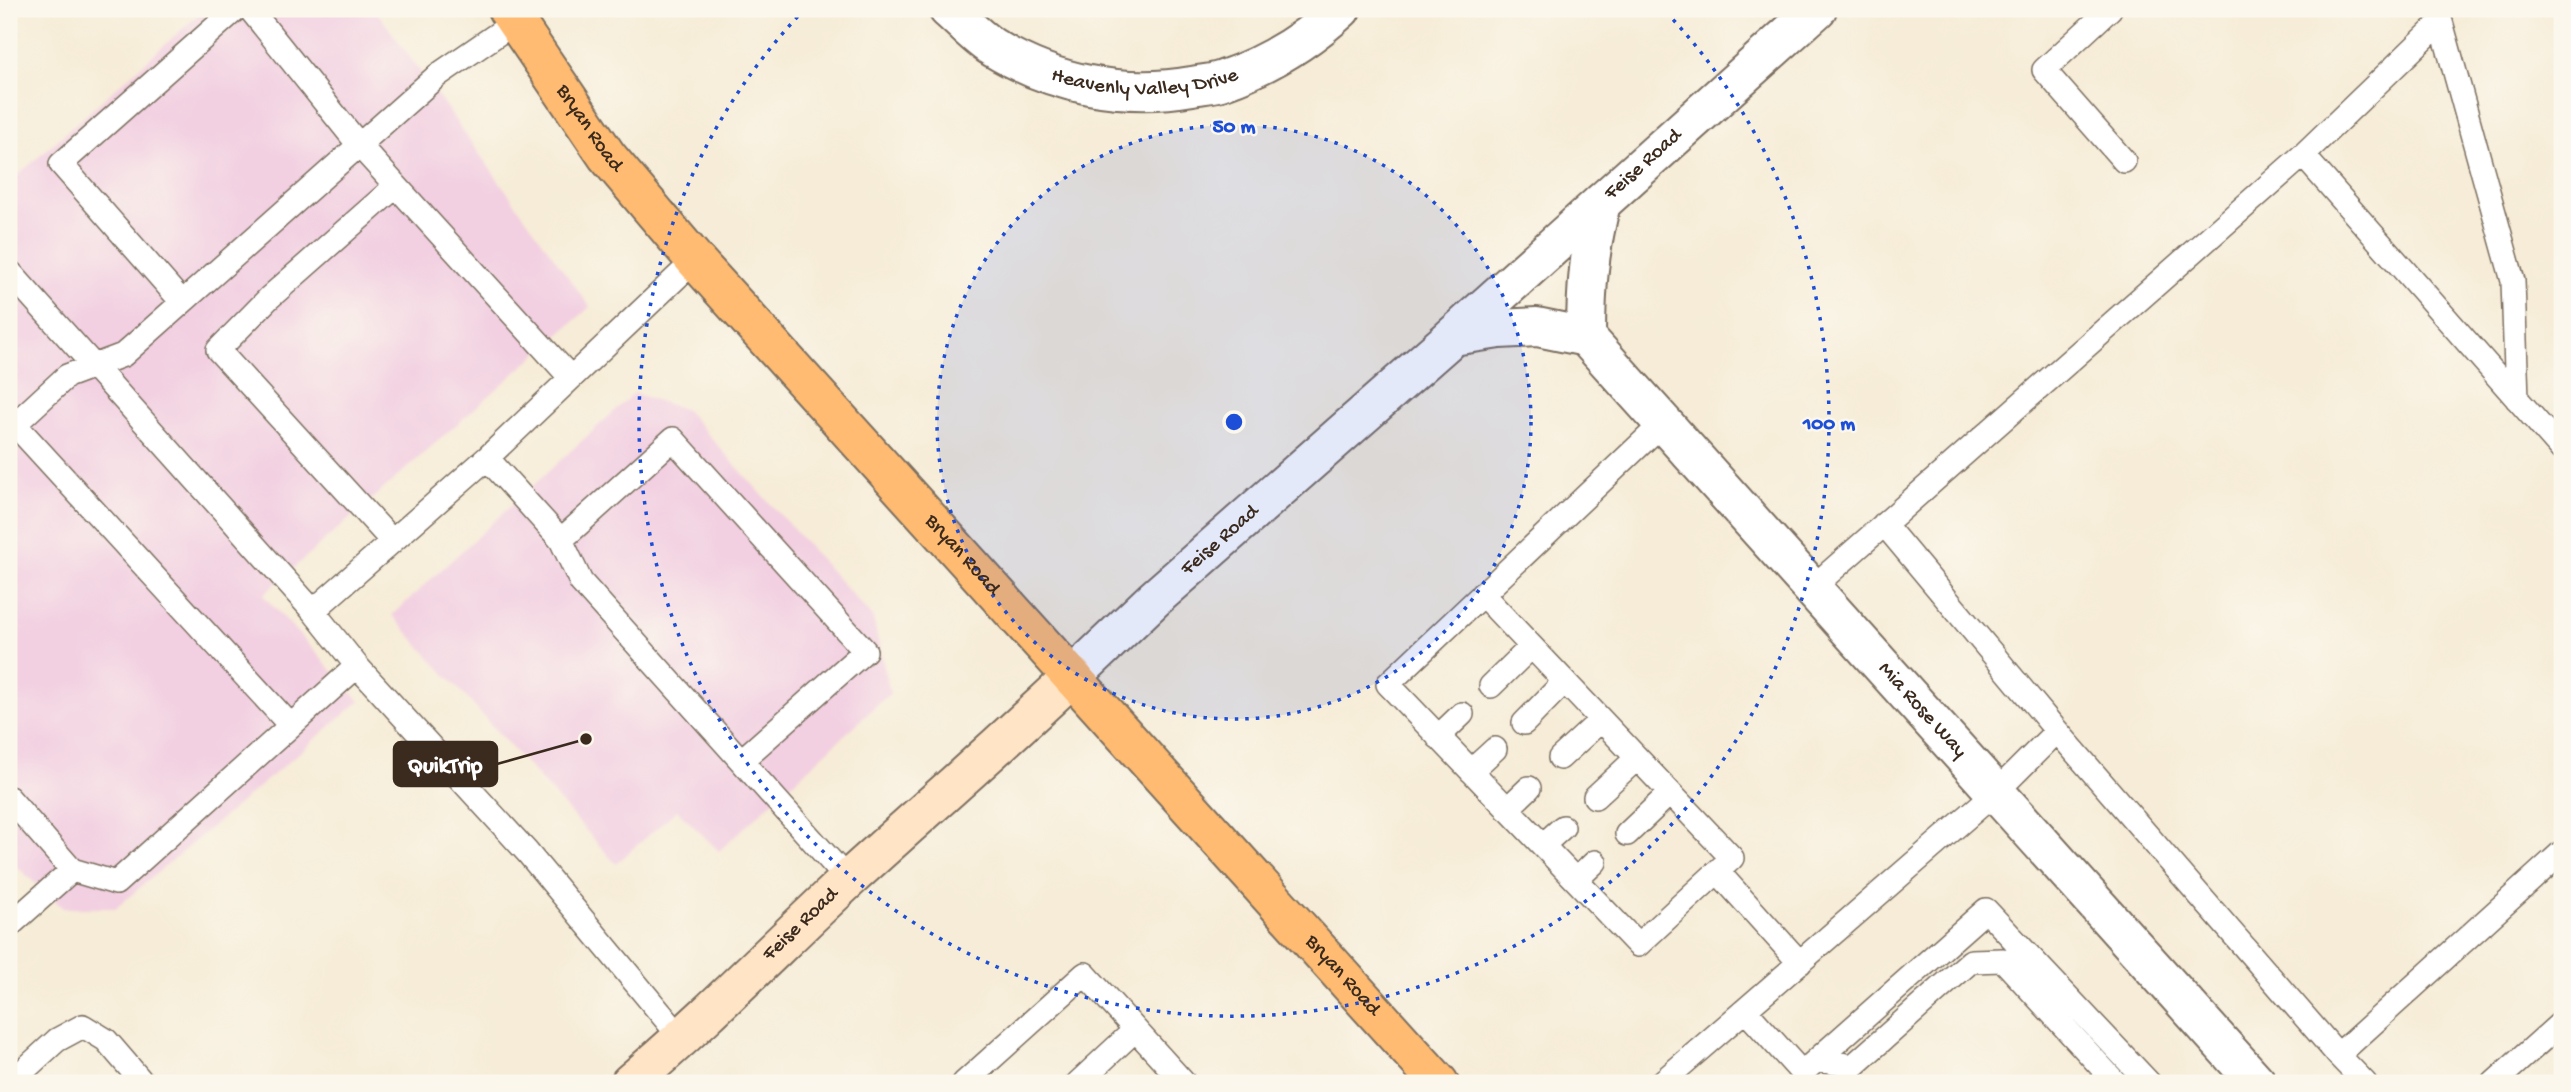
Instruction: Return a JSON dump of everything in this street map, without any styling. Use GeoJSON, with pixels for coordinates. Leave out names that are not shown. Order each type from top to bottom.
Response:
{"type":"FeatureCollection","features":[{"type":"Feature","properties":{"kind":"main road","name":"Bryan Road"},"geometry":{"type":"LineString","coordinates":[[511,15],[607,156],[695,260],[1439,1083]]}},
{"type":"Feature","properties":{"kind":"main road","name":"Feise Road"},"geometry":{"type":"LineString","coordinates":[[630,1083],[682,1039],[848,880],[1073,676]]}},
{"type":"Feature","properties":{"kind":"street","name":"Heavenly Valley Drive"},"geometry":{"type":"LineString","coordinates":[[948,9],[991,47],[1049,75],[1109,90],[1168,90],[1221,81],[1275,58],[1323,25],[1341,9]]}},
{"type":"Feature","properties":{"kind":"street","name":"Feise Road"},"geometry":{"type":"LineString","coordinates":[[1073,676],[1153,599],[1452,336],[1816,9]]}},
{"type":"Feature","properties":{"kind":"street"},"geometry":{"type":"LineString","coordinates":[[1452,336],[1499,328],[1537,327],[1586,337],[1586,282],[1590,248],[1601,203]]}},
{"type":"Feature","properties":{"kind":"street","name":"Mia Rose Way"},"geometry":{"type":"LineString","coordinates":[[1586,337],[2257,1083]]}},
{"type":"Feature","properties":{"kind":"lane"},"geometry":{"type":"LineString","coordinates":[[182,302],[61,164],[236,9]]}},
{"type":"Feature","properties":{"kind":"lane"},"geometry":{"type":"LineString","coordinates":[[250,9],[359,145],[571,378]]}},
{"type":"Feature","properties":{"kind":"lane"},"geometry":{"type":"LineString","coordinates":[[2110,9],[2044,70],[2124,161]]}},
{"type":"Feature","properties":{"kind":"lane"},"geometry":{"type":"LineString","coordinates":[[290,725],[12,421],[67,376],[122,355],[438,75],[511,15]]}},
{"type":"Feature","properties":{"kind":"lane"},"geometry":{"type":"LineString","coordinates":[[1812,588],[2303,155],[2439,16]]}},
{"type":"Feature","properties":{"kind":"lane"},"geometry":{"type":"LineString","coordinates":[[2439,16],[2513,281],[2517,398]]}},
{"type":"Feature","properties":{"kind":"lane"},"geometry":{"type":"LineString","coordinates":[[2303,155],[2562,450]]}},
{"type":"Feature","properties":{"kind":"lane"},"geometry":{"type":"LineString","coordinates":[[392,541],[218,350],[269,298],[396,186]]}},
{"type":"Feature","properties":{"kind":"lane"},"geometry":{"type":"LineString","coordinates":[[313,611],[487,458],[695,260]]}},
{"type":"Feature","properties":{"kind":"lane"},"geometry":{"type":"LineString","coordinates":[[9,271],[313,611],[357,666],[527,852],[682,1039]]}},
{"type":"Feature","properties":{"kind":"lane"},"geometry":{"type":"LineString","coordinates":[[1482,594],[1732,858],[1639,945],[1388,684],[1482,594],[1664,422]]}},
{"type":"Feature","properties":{"kind":"lane"},"geometry":{"type":"LineString","coordinates":[[561,540],[673,439],[865,652],[742,760]]}},
{"type":"Feature","properties":{"kind":"lane"},"geometry":{"type":"LineString","coordinates":[[487,458],[561,540],[581,582],[848,880]]}},
{"type":"Feature","properties":{"kind":"lane"},"geometry":{"type":"LineString","coordinates":[[1884,524],[2057,731],[2365,1083]]}},
{"type":"Feature","properties":{"kind":"lane"},"geometry":{"type":"LineString","coordinates":[[1491,686],[1531,647]]}},
{"type":"Feature","properties":{"kind":"lane"},"geometry":{"type":"LineString","coordinates":[[9,798],[72,870],[116,883],[357,666]]}},
{"type":"Feature","properties":{"kind":"lane"},"geometry":{"type":"LineString","coordinates":[[1524,723],[1564,682]]}},
{"type":"Feature","properties":{"kind":"lane"},"geometry":{"type":"LineString","coordinates":[[1438,737],[1462,714]]}},
{"type":"Feature","properties":{"kind":"lane"},"geometry":{"type":"LineString","coordinates":[[1560,758],[1601,720]]}},
{"type":"Feature","properties":{"kind":"lane"},"geometry":{"type":"LineString","coordinates":[[1661,1083],[1996,792],[2057,731]]}},
{"type":"Feature","properties":{"kind":"lane"},"geometry":{"type":"LineString","coordinates":[[1471,771],[1495,749]]}},
{"type":"Feature","properties":{"kind":"lane"},"geometry":{"type":"LineString","coordinates":[[1595,797],[1637,758]]}},
{"type":"Feature","properties":{"kind":"lane"},"geometry":{"type":"LineString","coordinates":[[1507,808],[1529,788]]}},
{"type":"Feature","properties":{"kind":"lane"},"geometry":{"type":"LineString","coordinates":[[1627,834],[1670,793]]}},
{"type":"Feature","properties":{"kind":"lane"},"geometry":{"type":"LineString","coordinates":[[1543,845],[1563,827]]}},
{"type":"Feature","properties":{"kind":"lane"},"geometry":{"type":"LineString","coordinates":[[2338,1055],[2562,852]]}},
{"type":"Feature","properties":{"kind":"lane"},"geometry":{"type":"LineString","coordinates":[[1576,880],[1595,862]]}},
{"type":"Feature","properties":{"kind":"lane"},"geometry":{"type":"LineString","coordinates":[[9,926],[72,870]]}},
{"type":"Feature","properties":{"kind":"lane"},"geometry":{"type":"LineString","coordinates":[[1718,872],[1800,962]]}},
{"type":"Feature","properties":{"kind":"lane"},"geometry":{"type":"LineString","coordinates":[[1805,1075],[1986,910],[2150,1083]]}},
{"type":"Feature","properties":{"kind":"lane"},"geometry":{"type":"LineString","coordinates":[[1805,1075],[1853,1066],[1971,961],[2003,960],[2116,1083]]}},
{"type":"Feature","properties":{"kind":"lane"},"geometry":{"type":"LineString","coordinates":[[964,1083],[1085,974],[1184,1083]]}},
{"type":"Feature","properties":{"kind":"lane"},"geometry":{"type":"LineString","coordinates":[[1745,1010],[1805,1075]]}},
{"type":"Feature","properties":{"kind":"lane"},"geometry":{"type":"LineString","coordinates":[[2494,1083],[2562,1022]]}},
{"type":"Feature","properties":{"kind":"lane"},"geometry":{"type":"LineString","coordinates":[[10,1083],[57,1040],[83,1026],[106,1040],[143,1083]]}},
{"type":"Feature","properties":{"kind":"lane"},"geometry":{"type":"LineString","coordinates":[[1078,1083],[1135,1030]]}},
{"type":"Feature","properties":{"kind":"shaded area"},"geometry":{"type":"Polygon","coordinates":[[[205,9],[375,9],[590,307],[263,595],[360,701],[116,908],[63,908],[9,860],[9,183],[205,9]]]}},
{"type":"Feature","properties":{"kind":"shaded area"},"geometry":{"type":"Polygon","coordinates":[[[634,393],[686,410],[873,618],[890,693],[719,851],[677,810],[616,864],[392,615],[634,393]]]}},
{"type":"Feature","properties":{"kind":"place","name":"QuikTrip"},"geometry":{"type":"Point","coordinates":[586,739]}}]}
